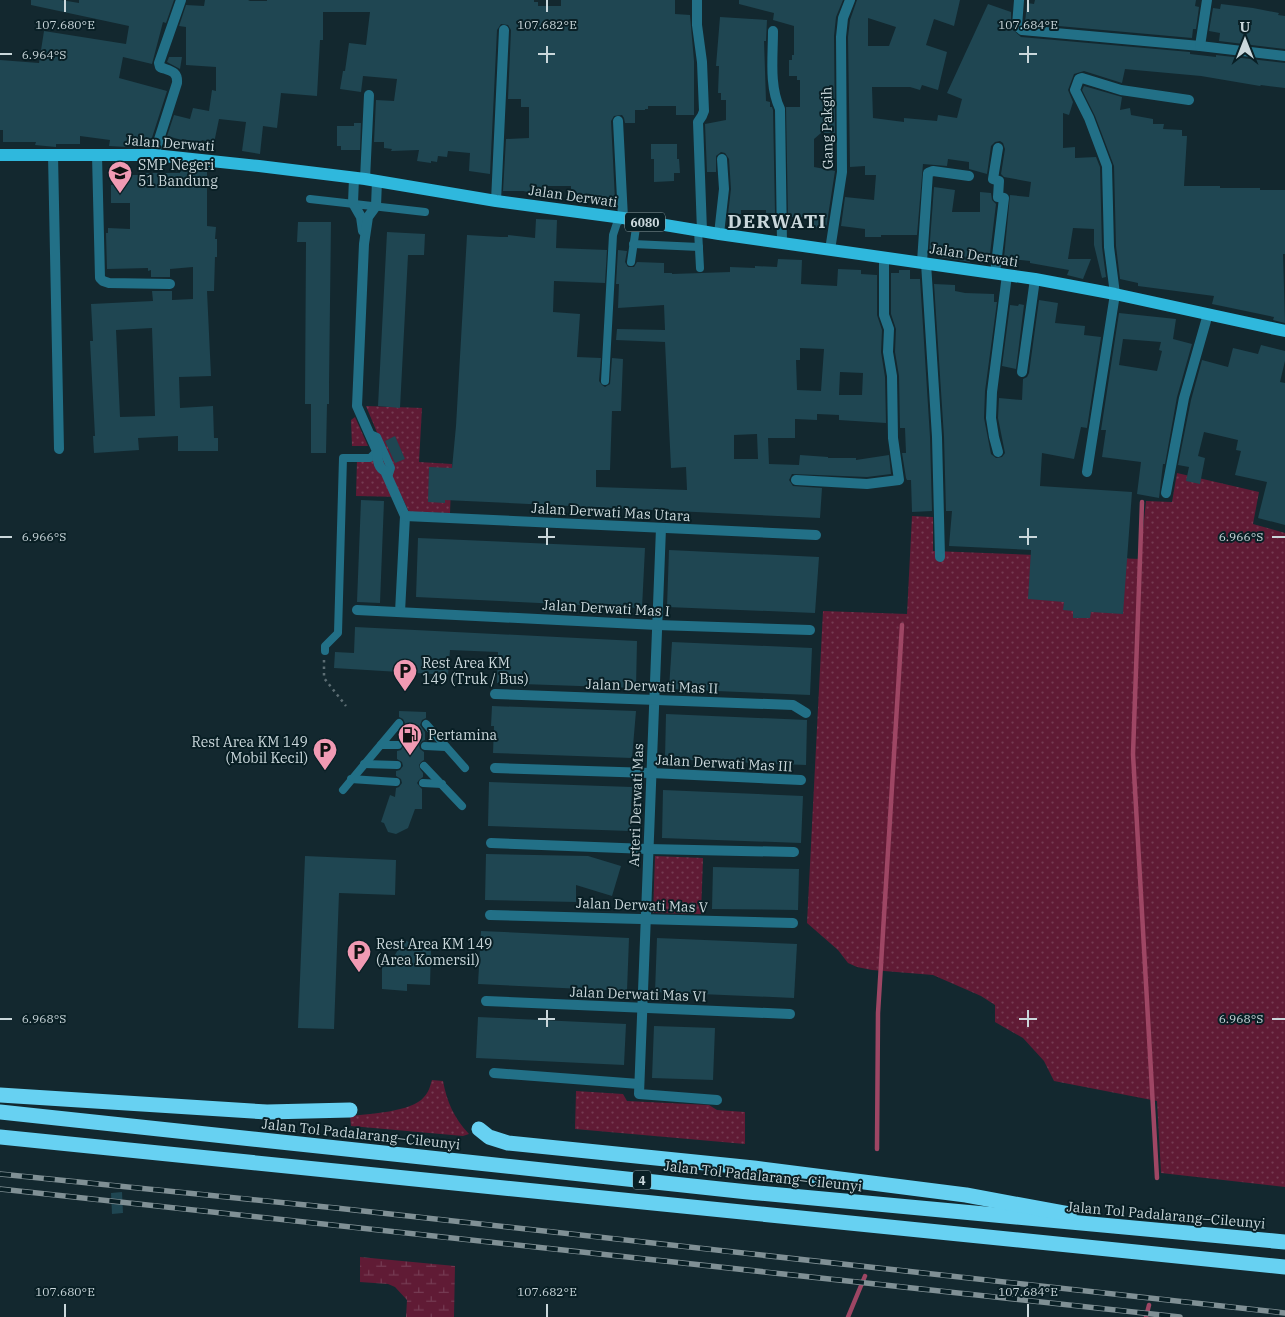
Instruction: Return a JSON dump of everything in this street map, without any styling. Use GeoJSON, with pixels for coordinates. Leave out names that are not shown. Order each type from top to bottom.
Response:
{"type":"FeatureCollection","features":[{"type":"Feature","properties":{"kind":"highway"},"geometry":{"type":"LineString","coordinates":[[0,1095],[267,1112],[350,1110]]}},
{"type":"Feature","properties":{"kind":"highway","name":"Jalan Tol Padalarang–Cileunyi"},"geometry":{"type":"LineString","coordinates":[[0,1112],[728,1190],[1285,1242]]}},
{"type":"Feature","properties":{"kind":"highway"},"geometry":{"type":"LineString","coordinates":[[479,1129],[490,1137],[508,1142],[754,1168],[966,1195],[1164,1232]]}},
{"type":"Feature","properties":{"kind":"highway","name":"4"},"geometry":{"type":"LineString","coordinates":[[0,1137],[1285,1267]]}},
{"type":"Feature","properties":{"kind":"main road","name":"Jalan Derwati"},"geometry":{"type":"LineString","coordinates":[[0,155],[154,155],[365,179],[719,234],[1035,279],[1115,294],[1285,331]]}},
{"type":"Feature","properties":{"kind":"street"},"geometry":{"type":"LineString","coordinates":[[154,155],[177,83],[175,73],[160,67],[159,63],[180,0]]}},
{"type":"Feature","properties":{"kind":"street"},"geometry":{"type":"LineString","coordinates":[[698,0],[697,25],[702,62],[704,111],[698,122],[700,230]]}},
{"type":"Feature","properties":{"kind":"street"},"geometry":{"type":"LineString","coordinates":[[1019,0],[1017,26],[1022,30],[1200,46],[1285,56]]}},
{"type":"Feature","properties":{"kind":"street"},"geometry":{"type":"LineString","coordinates":[[1200,46],[1207,0]]}},
{"type":"Feature","properties":{"kind":"street","name":"Gang Pakgih"},"geometry":{"type":"LineString","coordinates":[[830,250],[842,172],[841,37],[842,18],[848,3]]}},
{"type":"Feature","properties":{"kind":"street"},"geometry":{"type":"LineString","coordinates":[[496,200],[504,30]]}},
{"type":"Feature","properties":{"kind":"street"},"geometry":{"type":"LineString","coordinates":[[773,31],[773,74],[776,102],[780,109],[782,243]]}},
{"type":"Feature","properties":{"kind":"street"},"geometry":{"type":"LineString","coordinates":[[1086,472],[1115,294],[1109,247],[1106,166],[1089,118],[1075,87],[1079,79],[1082,78],[1121,90],[1189,100]]}},
{"type":"Feature","properties":{"kind":"street"},"geometry":{"type":"LineString","coordinates":[[364,244],[361,217],[353,203],[365,179],[369,95]]}},
{"type":"Feature","properties":{"kind":"street"},"geometry":{"type":"LineString","coordinates":[[618,121],[623,218]]}},
{"type":"Feature","properties":{"kind":"street"},"geometry":{"type":"LineString","coordinates":[[998,148],[993,179],[999,182],[998,197],[1004,198],[991,418],[998,452]]}},
{"type":"Feature","properties":{"kind":"street"},"geometry":{"type":"LineString","coordinates":[[53,155],[59,449]]}},
{"type":"Feature","properties":{"kind":"street"},"geometry":{"type":"LineString","coordinates":[[97,155],[100,278],[109,284],[170,284]]}},
{"type":"Feature","properties":{"kind":"street"},"geometry":{"type":"LineString","coordinates":[[719,234],[724,189],[722,159]]}},
{"type":"Feature","properties":{"kind":"street"},"geometry":{"type":"LineString","coordinates":[[940,557],[937,437],[924,262],[928,173],[933,171],[969,176]]}},
{"type":"Feature","properties":{"kind":"street"},"geometry":{"type":"LineString","coordinates":[[365,179],[376,206],[368,217],[364,244],[357,406],[387,467],[387,474],[405,516],[400,612]]}},
{"type":"Feature","properties":{"kind":"street"},"geometry":{"type":"LineString","coordinates":[[796,480],[867,484],[899,480],[893,438],[892,376],[888,352],[890,329],[884,315],[884,258]]}},
{"type":"Feature","properties":{"kind":"street"},"geometry":{"type":"LineString","coordinates":[[1022,372],[1035,279]]}},
{"type":"Feature","properties":{"kind":"street"},"geometry":{"type":"LineString","coordinates":[[1166,493],[1184,398],[1208,314]]}},
{"type":"Feature","properties":{"kind":"street","name":"Jalan Derwati Mas Utara"},"geometry":{"type":"LineString","coordinates":[[405,516],[816,535]]}},
{"type":"Feature","properties":{"kind":"street","name":"Arteri Derwati Mas"},"geometry":{"type":"LineString","coordinates":[[639,1084],[661,528]]}},
{"type":"Feature","properties":{"kind":"street","name":"Jalan Derwati Mas I"},"geometry":{"type":"LineString","coordinates":[[358,610],[657,625],[810,630]]}},
{"type":"Feature","properties":{"kind":"street","name":"Jalan Derwati Mas II"},"geometry":{"type":"LineString","coordinates":[[494,694],[793,705],[806,713]]}},
{"type":"Feature","properties":{"kind":"street","name":"Jalan Derwati Mas III"},"geometry":{"type":"LineString","coordinates":[[496,768],[801,780]]}},
{"type":"Feature","properties":{"kind":"street"},"geometry":{"type":"LineString","coordinates":[[491,843],[794,852]]}},
{"type":"Feature","properties":{"kind":"street","name":"Jalan Derwati Mas V"},"geometry":{"type":"LineString","coordinates":[[490,915],[793,923]]}},
{"type":"Feature","properties":{"kind":"street","name":"Jalan Derwati Mas VI"},"geometry":{"type":"LineString","coordinates":[[486,1001],[790,1014]]}},
{"type":"Feature","properties":{"kind":"street"},"geometry":{"type":"LineString","coordinates":[[494,1073],[639,1084],[639,1094],[717,1100]]}},
{"type":"Feature","properties":{"kind":"lane"},"geometry":{"type":"LineString","coordinates":[[310,199],[425,212]]}},
{"type":"Feature","properties":{"kind":"lane"},"geometry":{"type":"LineString","coordinates":[[605,381],[613,235],[617,223],[623,218]]}},
{"type":"Feature","properties":{"kind":"lane"},"geometry":{"type":"LineString","coordinates":[[631,262],[637,220]]}},
{"type":"Feature","properties":{"kind":"lane"},"geometry":{"type":"LineString","coordinates":[[700,230],[700,268]]}},
{"type":"Feature","properties":{"kind":"lane"},"geometry":{"type":"LineString","coordinates":[[633,244],[699,247]]}},
{"type":"Feature","properties":{"kind":"lane"},"geometry":{"type":"LineString","coordinates":[[370,434],[377,437],[391,468],[387,474]]}},
{"type":"Feature","properties":{"kind":"lane"},"geometry":{"type":"LineString","coordinates":[[325,651],[325,646],[338,633],[343,458],[370,458],[378,452]]}},
{"type":"Feature","properties":{"kind":"lane"},"geometry":{"type":"LineString","coordinates":[[343,790],[399,723]]}},
{"type":"Feature","properties":{"kind":"lane"},"geometry":{"type":"LineString","coordinates":[[426,724],[465,768]]}},
{"type":"Feature","properties":{"kind":"lane"},"geometry":{"type":"LineString","coordinates":[[381,745],[398,745]]}},
{"type":"Feature","properties":{"kind":"lane"},"geometry":{"type":"LineString","coordinates":[[425,746],[446,747]]}},
{"type":"Feature","properties":{"kind":"lane"},"geometry":{"type":"LineString","coordinates":[[364,764],[397,765]]}},
{"type":"Feature","properties":{"kind":"lane"},"geometry":{"type":"LineString","coordinates":[[424,766],[462,806]]}},
{"type":"Feature","properties":{"kind":"lane"},"geometry":{"type":"LineString","coordinates":[[351,779],[396,782]]}},
{"type":"Feature","properties":{"kind":"lane"},"geometry":{"type":"LineString","coordinates":[[423,783],[442,784]]}},
{"type":"Feature","properties":{"kind":"path"},"geometry":{"type":"LineString","coordinates":[[325,651],[324,678],[346,706]]}},
{"type":"Feature","properties":{"kind":"green space"},"geometry":{"type":"Polygon","coordinates":[[[366,406],[422,408],[419,462],[452,464],[450,513],[409,512],[402,497],[356,496],[357,459],[370,459],[383,447],[366,406]]]}},
{"type":"Feature","properties":{"kind":"green space"},"geometry":{"type":"Polygon","coordinates":[[[355,417],[368,446],[352,446],[351,420],[355,417]]]}},
{"type":"Feature","properties":{"kind":"green space"},"geometry":{"type":"Polygon","coordinates":[[[1177,473],[1259,492],[1253,524],[1285,533],[1285,1187],[1161,1173],[1157,1101],[1054,1081],[1044,1061],[1023,1038],[995,1022],[995,1005],[981,996],[933,975],[857,967],[848,963],[838,950],[807,923],[823,611],[907,614],[912,516],[933,517],[933,551],[1140,559],[1146,501],[1172,502],[1177,473]]]}},
{"type":"Feature","properties":{"kind":"green space"},"geometry":{"type":"Polygon","coordinates":[[[655,856],[703,858],[701,914],[653,913],[655,856]]]}},
{"type":"Feature","properties":{"kind":"green space"},"geometry":{"type":"Polygon","coordinates":[[[432,1080],[443,1081],[452,1109],[459,1122],[469,1134],[463,1136],[351,1126],[350,1116],[400,1109],[418,1102],[427,1093],[432,1080]]]}},
{"type":"Feature","properties":{"kind":"green space"},"geometry":{"type":"Polygon","coordinates":[[[576,1091],[623,1094],[627,1101],[709,1105],[717,1110],[745,1112],[745,1144],[575,1129],[576,1091]]]}},
{"type":"Feature","properties":{"kind":"green space"},"geometry":{"type":"Polygon","coordinates":[[[360,1257],[455,1266],[454,1317],[406,1317],[407,1300],[395,1287],[388,1284],[360,1282],[360,1257]]]}},
{"type":"Feature","properties":{"kind":"building"},"geometry":{"type":"Polygon","coordinates":[[[31,0],[61,0],[79,3],[79,0],[174,0],[166,23],[163,22],[152,64],[123,57],[119,78],[167,91],[149,147],[137,147],[127,144],[127,147],[109,146],[110,140],[80,136],[80,144],[56,144],[56,147],[35,145],[36,142],[3,142],[3,130],[0,130],[0,60],[39,63],[44,31],[126,44],[129,26],[31,5],[31,0]]]}},
{"type":"Feature","properties":{"kind":"building"},"geometry":{"type":"Polygon","coordinates":[[[205,0],[534,0],[534,2],[538,2],[538,6],[561,6],[561,0],[675,0],[675,14],[690,15],[694,61],[694,115],[676,115],[676,106],[648,106],[648,109],[645,110],[635,110],[635,123],[625,123],[622,115],[614,116],[611,121],[615,200],[571,196],[571,186],[547,186],[545,195],[523,191],[503,191],[506,139],[529,138],[529,107],[521,107],[521,99],[508,99],[511,30],[508,25],[501,24],[497,30],[490,174],[469,171],[470,153],[448,151],[447,157],[438,156],[437,162],[431,161],[431,163],[417,161],[419,150],[391,151],[392,149],[384,148],[384,142],[374,142],[376,100],[394,101],[397,79],[363,76],[361,92],[340,89],[349,43],[366,45],[370,12],[323,12],[323,40],[320,40],[317,96],[281,93],[277,128],[263,126],[260,154],[242,151],[246,122],[219,119],[214,143],[202,140],[201,143],[182,140],[167,136],[174,115],[190,119],[193,108],[209,111],[212,90],[216,91],[216,67],[186,65],[186,27],[179,26],[186,5],[204,6],[205,0]]]}},
{"type":"Feature","properties":{"kind":"building"},"geometry":{"type":"Polygon","coordinates":[[[739,0],[843,0],[836,17],[834,36],[835,133],[821,133],[814,139],[814,167],[835,171],[826,229],[810,226],[812,217],[788,217],[786,107],[800,107],[800,80],[797,80],[797,76],[789,76],[789,60],[792,60],[792,55],[794,55],[794,26],[773,20],[774,13],[739,4],[739,0]]]}},
{"type":"Feature","properties":{"kind":"building"},"geometry":{"type":"Polygon","coordinates":[[[857,0],[960,0],[954,26],[934,19],[926,45],[947,52],[938,90],[922,85],[920,90],[910,87],[872,87],[873,118],[904,122],[904,118],[937,121],[938,115],[957,118],[962,99],[947,93],[988,4],[1011,12],[1011,28],[1021,37],[1190,52],[1190,54],[1285,63],[1285,88],[1260,86],[1201,76],[1125,69],[1122,83],[1084,71],[1074,74],[1068,90],[1073,102],[1069,115],[1063,113],[1063,148],[1075,147],[1075,158],[1096,157],[1100,167],[1102,247],[1106,277],[1102,278],[1094,245],[1094,229],[1073,228],[1068,259],[1091,259],[1083,279],[1067,275],[1069,270],[1030,263],[1030,261],[1004,258],[1010,195],[1029,197],[1031,182],[1004,177],[1001,174],[1005,149],[1000,141],[995,142],[991,146],[987,174],[969,169],[969,162],[948,159],[947,166],[923,164],[917,235],[865,237],[865,229],[841,226],[845,197],[874,200],[876,175],[865,175],[865,166],[850,167],[848,37],[850,20],[857,0]],[[868,18],[868,46],[889,46],[896,27],[868,18]]]}},
{"type":"Feature","properties":{"kind":"building"},"geometry":{"type":"Polygon","coordinates":[[[1035,0],[1196,0],[1195,6],[1199,7],[1196,29],[1193,29],[1192,38],[1025,23],[1027,3],[1034,4],[1035,0]]]}},
{"type":"Feature","properties":{"kind":"building"},"geometry":{"type":"Polygon","coordinates":[[[1221,4],[1253,8],[1285,16],[1285,49],[1219,41],[1220,33],[1209,31],[1213,8],[1220,9],[1221,4]]]}},
{"type":"Feature","properties":{"kind":"building"},"geometry":{"type":"Polygon","coordinates":[[[720,17],[767,20],[766,41],[764,41],[766,101],[770,102],[770,107],[773,110],[775,213],[766,213],[766,210],[741,210],[741,214],[728,214],[731,189],[729,159],[725,153],[721,152],[716,156],[716,172],[707,172],[705,124],[726,120],[726,100],[721,100],[721,93],[718,93],[719,66],[716,66],[720,17]]]}},
{"type":"Feature","properties":{"kind":"building"},"geometry":{"type":"Polygon","coordinates":[[[169,57],[182,57],[180,69],[167,62],[169,57]]]}},
{"type":"Feature","properties":{"kind":"building"},"geometry":{"type":"Polygon","coordinates":[[[1084,86],[1122,97],[1120,110],[1130,108],[1131,115],[1153,119],[1153,124],[1164,124],[1163,129],[1182,130],[1182,136],[1187,136],[1184,186],[1285,190],[1285,254],[1283,254],[1285,323],[1273,320],[1274,317],[1212,304],[1214,296],[1138,286],[1138,283],[1120,279],[1116,246],[1114,166],[1095,116],[1082,90],[1084,86]]]}},
{"type":"Feature","properties":{"kind":"building"},"geometry":{"type":"Polygon","coordinates":[[[354,123],[361,123],[360,150],[341,150],[341,146],[337,146],[337,126],[354,126],[354,123]]]}},
{"type":"Feature","properties":{"kind":"building"},"geometry":{"type":"Polygon","coordinates":[[[651,144],[677,144],[677,159],[679,159],[680,173],[674,173],[674,181],[654,182],[654,159],[651,159],[651,144]]]}},
{"type":"Feature","properties":{"kind":"building"},"geometry":{"type":"Polygon","coordinates":[[[180,169],[207,172],[207,226],[216,227],[217,257],[215,257],[214,291],[207,291],[211,376],[179,377],[180,408],[213,406],[214,438],[218,438],[218,451],[178,451],[178,436],[138,438],[139,450],[94,453],[93,436],[95,436],[90,341],[93,341],[91,304],[153,301],[152,291],[172,291],[172,300],[193,299],[193,267],[170,269],[170,277],[151,277],[151,270],[148,271],[148,268],[107,269],[106,233],[108,233],[108,228],[130,229],[130,203],[111,203],[111,185],[116,185],[116,176],[142,175],[142,173],[180,173],[180,169]],[[152,328],[116,330],[120,417],[155,416],[152,328]]]}},
{"type":"Feature","properties":{"kind":"building"},"geometry":{"type":"Polygon","coordinates":[[[934,187],[955,190],[952,212],[980,212],[980,192],[991,193],[992,200],[996,204],[990,254],[972,250],[970,262],[929,254],[934,187]]]}},
{"type":"Feature","properties":{"kind":"building"},"geometry":{"type":"Polygon","coordinates":[[[536,219],[557,220],[556,248],[607,250],[605,283],[554,281],[553,312],[580,314],[577,357],[601,358],[599,381],[602,385],[605,387],[610,384],[612,358],[623,359],[621,411],[612,411],[610,470],[596,470],[596,487],[687,490],[686,467],[671,468],[665,342],[616,340],[617,329],[665,330],[664,305],[618,308],[619,284],[616,284],[618,250],[627,251],[625,262],[628,267],[634,267],[637,262],[664,263],[664,273],[672,274],[730,272],[730,267],[777,267],[778,259],[802,260],[801,284],[837,286],[838,269],[861,270],[861,274],[877,275],[877,315],[882,330],[881,352],[885,377],[886,423],[839,420],[839,415],[817,414],[817,420],[795,419],[795,438],[768,438],[769,464],[799,465],[800,455],[856,458],[856,460],[889,455],[891,474],[867,477],[792,474],[789,480],[793,486],[822,488],[820,518],[445,500],[445,503],[428,502],[429,467],[452,468],[467,235],[508,237],[508,235],[535,238],[536,219]],[[800,348],[800,360],[796,360],[797,390],[821,391],[824,349],[800,348]],[[840,372],[839,395],[862,395],[863,373],[840,372]],[[757,434],[734,435],[734,459],[758,459],[757,434]]]}},
{"type":"Feature","properties":{"kind":"building"},"geometry":{"type":"Polygon","coordinates":[[[298,222],[331,222],[329,404],[327,404],[326,453],[311,453],[311,404],[305,404],[306,242],[297,242],[298,222]]]}},
{"type":"Feature","properties":{"kind":"building"},"geometry":{"type":"Polygon","coordinates":[[[387,232],[425,234],[424,255],[408,255],[400,408],[378,406],[387,232]]]}},
{"type":"Feature","properties":{"kind":"building"},"geometry":{"type":"Polygon","coordinates":[[[899,270],[910,270],[910,279],[920,279],[930,437],[932,511],[912,512],[911,480],[906,478],[902,453],[906,453],[905,428],[900,428],[899,376],[895,352],[896,329],[891,314],[891,273],[899,273],[899,270]]]}},
{"type":"Feature","properties":{"kind":"building"},"geometry":{"type":"Polygon","coordinates":[[[934,284],[955,285],[955,291],[965,293],[994,294],[994,302],[997,302],[985,391],[984,418],[991,454],[996,458],[1002,457],[1005,453],[998,418],[999,398],[1022,400],[1023,379],[1029,373],[1039,300],[1058,303],[1055,323],[1085,326],[1084,335],[1101,337],[1087,428],[1081,427],[1074,459],[1042,453],[1040,486],[1132,492],[1123,614],[1091,612],[1090,618],[1073,618],[1073,611],[1063,610],[1064,602],[1028,599],[1031,550],[949,546],[952,511],[946,511],[944,437],[934,284]]]}},
{"type":"Feature","properties":{"kind":"building"},"geometry":{"type":"Polygon","coordinates":[[[1019,304],[1024,305],[1016,369],[1002,366],[1010,305],[1018,306],[1019,304]]]}},
{"type":"Feature","properties":{"kind":"building"},"geometry":{"type":"Polygon","coordinates":[[[1119,313],[1176,319],[1173,339],[1192,344],[1177,397],[1165,464],[1163,464],[1159,498],[1137,494],[1141,462],[1102,457],[1106,430],[1101,430],[1119,313]],[[1123,339],[1119,365],[1157,371],[1162,351],[1159,350],[1161,342],[1123,339]]]}},
{"type":"Feature","properties":{"kind":"building"},"geometry":{"type":"Polygon","coordinates":[[[1261,345],[1285,351],[1285,361],[1280,382],[1285,383],[1285,525],[1258,518],[1267,482],[1235,475],[1241,451],[1236,450],[1238,440],[1204,432],[1198,456],[1205,458],[1200,484],[1186,481],[1189,467],[1178,465],[1191,400],[1202,360],[1228,367],[1233,348],[1258,354],[1261,345]]]}},
{"type":"Feature","properties":{"kind":"building"},"geometry":{"type":"Polygon","coordinates":[[[395,436],[405,459],[395,463],[385,441],[395,436]]]}},
{"type":"Feature","properties":{"kind":"building"},"geometry":{"type":"Polygon","coordinates":[[[361,500],[384,501],[380,603],[357,602],[361,500]]]}},
{"type":"Feature","properties":{"kind":"building"},"geometry":{"type":"Polygon","coordinates":[[[418,538],[645,548],[642,608],[416,597],[418,538]]]}},
{"type":"Feature","properties":{"kind":"building"},"geometry":{"type":"Polygon","coordinates":[[[669,550],[819,557],[815,613],[667,607],[669,550]]]}},
{"type":"Feature","properties":{"kind":"building"},"geometry":{"type":"Polygon","coordinates":[[[355,627],[637,641],[636,688],[497,683],[498,652],[450,650],[448,675],[334,668],[335,652],[354,653],[355,627]]]}},
{"type":"Feature","properties":{"kind":"building"},"geometry":{"type":"Polygon","coordinates":[[[672,642],[812,648],[810,695],[669,689],[672,642]]]}},
{"type":"Feature","properties":{"kind":"building"},"geometry":{"type":"Polygon","coordinates":[[[492,706],[636,711],[632,758],[493,753],[494,726],[491,726],[492,706]]]}},
{"type":"Feature","properties":{"kind":"building"},"geometry":{"type":"Polygon","coordinates":[[[399,711],[426,712],[426,718],[422,720],[420,725],[425,732],[425,740],[419,745],[420,749],[424,752],[424,760],[419,765],[423,777],[417,783],[422,789],[422,809],[415,809],[408,828],[396,834],[388,832],[384,823],[381,822],[390,795],[395,797],[396,788],[402,783],[401,779],[396,776],[396,771],[400,770],[403,766],[402,762],[397,759],[397,751],[401,750],[404,745],[398,739],[398,733],[405,723],[399,717],[399,711]]]}},
{"type":"Feature","properties":{"kind":"building"},"geometry":{"type":"Polygon","coordinates":[[[666,714],[807,720],[806,765],[665,759],[666,714]]]}},
{"type":"Feature","properties":{"kind":"building"},"geometry":{"type":"Polygon","coordinates":[[[489,782],[632,787],[630,831],[488,826],[489,782]]]}},
{"type":"Feature","properties":{"kind":"building"},"geometry":{"type":"Polygon","coordinates":[[[663,790],[803,796],[801,843],[662,838],[663,790]]]}},
{"type":"Feature","properties":{"kind":"building"},"geometry":{"type":"Polygon","coordinates":[[[486,854],[588,856],[621,866],[612,896],[576,885],[576,902],[485,900],[486,854]]]}},
{"type":"Feature","properties":{"kind":"building"},"geometry":{"type":"Polygon","coordinates":[[[305,856],[396,860],[395,895],[339,893],[334,1029],[298,1028],[305,856]]]}},
{"type":"Feature","properties":{"kind":"building"},"geometry":{"type":"Polygon","coordinates":[[[713,867],[799,869],[798,910],[712,909],[713,867]]]}},
{"type":"Feature","properties":{"kind":"building"},"geometry":{"type":"Polygon","coordinates":[[[481,931],[629,938],[627,991],[478,984],[481,931]]]}},
{"type":"Feature","properties":{"kind":"building"},"geometry":{"type":"Polygon","coordinates":[[[657,938],[797,944],[794,998],[655,992],[657,938]]]}},
{"type":"Feature","properties":{"kind":"building"},"geometry":{"type":"Polygon","coordinates":[[[404,940],[431,951],[430,985],[407,984],[407,991],[382,989],[382,957],[393,958],[404,940]]]}},
{"type":"Feature","properties":{"kind":"building"},"geometry":{"type":"Polygon","coordinates":[[[478,1017],[626,1024],[624,1065],[476,1058],[478,1017]]]}},
{"type":"Feature","properties":{"kind":"building"},"geometry":{"type":"Polygon","coordinates":[[[654,1026],[715,1028],[713,1080],[652,1078],[654,1026]]]}},
{"type":"Feature","properties":{"kind":"building"},"geometry":{"type":"Polygon","coordinates":[[[122,1192],[123,1213],[112,1214],[111,1193],[122,1192]]]}},
{"type":"Feature","properties":{"kind":"waterway"},"geometry":{"type":"LineString","coordinates":[[1142,502],[1133,754],[1157,1178]]}},
{"type":"Feature","properties":{"kind":"waterway"},"geometry":{"type":"LineString","coordinates":[[877,1149],[878,1013],[902,625]]}},
{"type":"Feature","properties":{"kind":"waterway"},"geometry":{"type":"LineString","coordinates":[[848,1317],[865,1276]]}},
{"type":"Feature","properties":{"kind":"waterway"},"geometry":{"type":"LineString","coordinates":[[1146,1317],[1149,1305]]}},
{"type":"Feature","properties":{"kind":"railway"},"geometry":{"type":"LineString","coordinates":[[0,1174],[336,1208],[1285,1313]]}},
{"type":"Feature","properties":{"kind":"railway"},"geometry":{"type":"LineString","coordinates":[[0,1189],[1180,1317]]}},
{"type":"Feature","properties":{"kind":"place","name":"SMP Negeri 51 Bandung"},"geometry":{"type":"Point","coordinates":[120,194]}},
{"type":"Feature","properties":{"kind":"place","name":"Rest Area KM 149 (Truk / Bus)"},"geometry":{"type":"Point","coordinates":[405,692]}},
{"type":"Feature","properties":{"kind":"place","name":"Pertamina"},"geometry":{"type":"Point","coordinates":[410,756]}},
{"type":"Feature","properties":{"kind":"place","name":"Rest Area KM 149 (Mobil Kecil)"},"geometry":{"type":"Point","coordinates":[325,771]}},
{"type":"Feature","properties":{"kind":"place","name":"Rest Area KM 149 (Area Komersil)"},"geometry":{"type":"Point","coordinates":[359,973]}},
{"type":"Feature","properties":{"kind":"district","name":"DERWATI"},"geometry":{"type":"Point","coordinates":[777,221]}}]}
